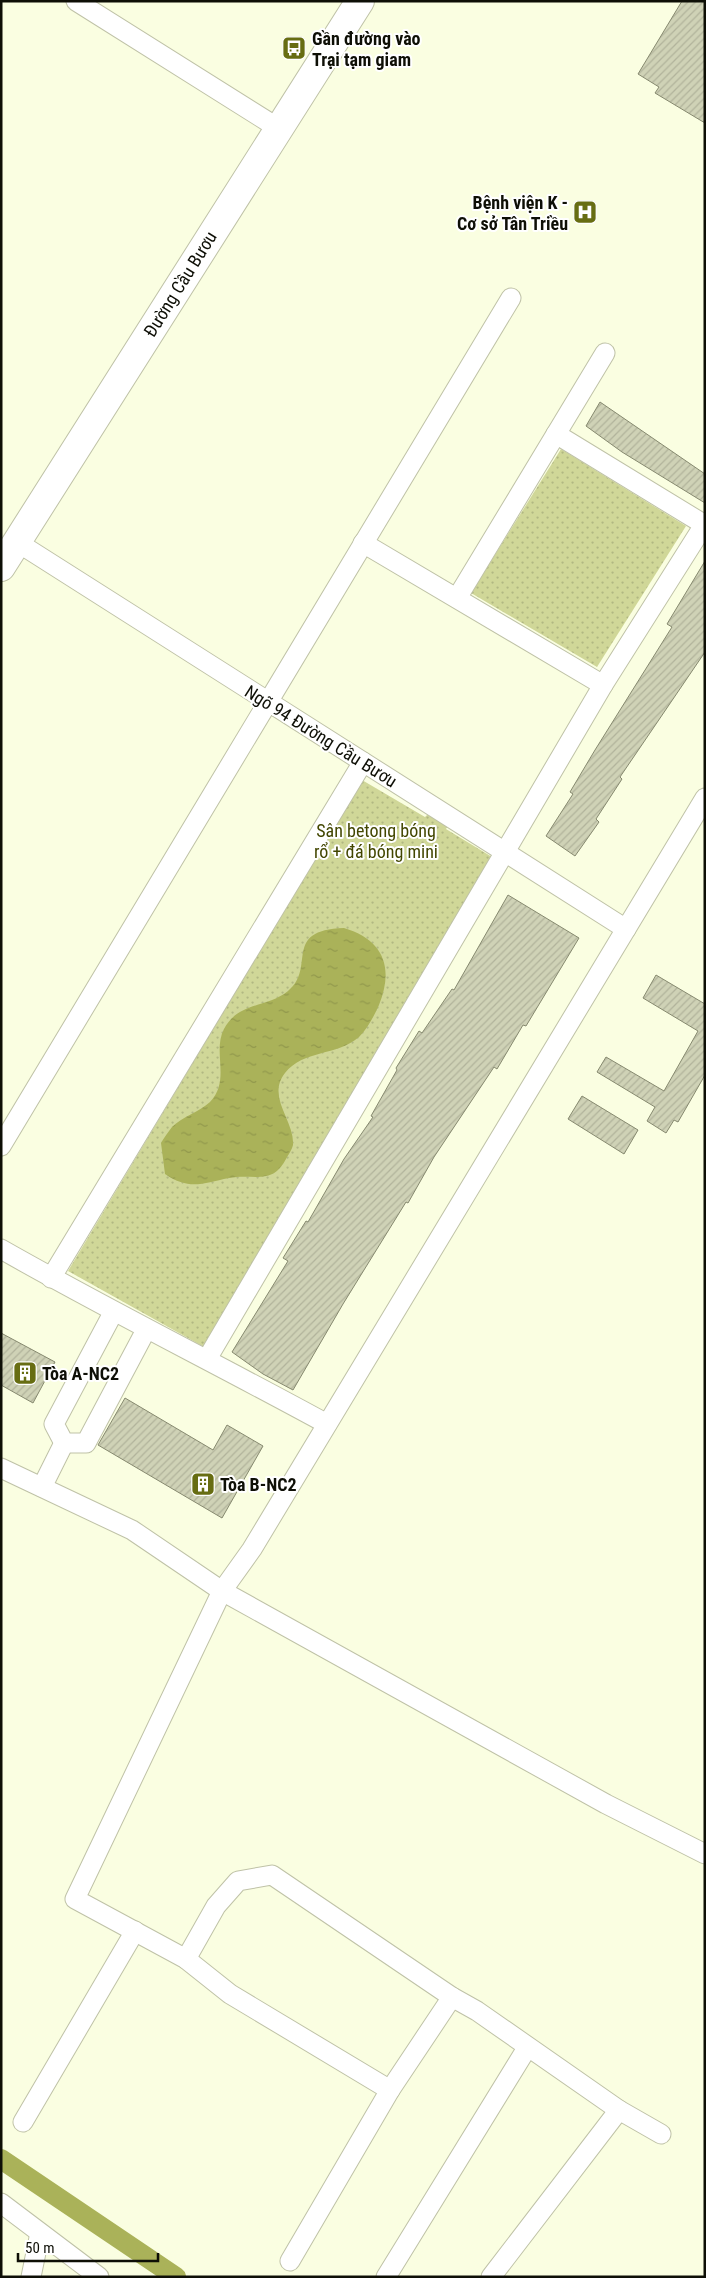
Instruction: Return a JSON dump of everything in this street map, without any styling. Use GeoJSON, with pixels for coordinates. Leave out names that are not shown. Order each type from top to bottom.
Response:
{"type":"FeatureCollection","features":[{"type":"Feature","properties":{"kind":"main road","name":"Đường Cầu Bươu"},"geometry":{"type":"LineString","coordinates":[[1,568],[360,1]]}},
{"type":"Feature","properties":{"kind":"street"},"geometry":{"type":"LineString","coordinates":[[76,1],[278,128]]}},
{"type":"Feature","properties":{"kind":"street"},"geometry":{"type":"LineString","coordinates":[[1,1146],[511,298]]}},
{"type":"Feature","properties":{"kind":"street"},"geometry":{"type":"LineString","coordinates":[[457,598],[605,353]]}},
{"type":"Feature","properties":{"kind":"street"},"geometry":{"type":"LineString","coordinates":[[207,1359],[504,851],[603,685],[704,525],[556,434]]}},
{"type":"Feature","properties":{"kind":"street","name":"Ngõ 94 Đường Cầu Bươu"},"geometry":{"type":"LineString","coordinates":[[17,542],[626,929]]}},
{"type":"Feature","properties":{"kind":"street"},"geometry":{"type":"LineString","coordinates":[[364,542],[603,685]]}},
{"type":"Feature","properties":{"kind":"street"},"geometry":{"type":"LineString","coordinates":[[51,1278],[363,762]]}},
{"type":"Feature","properties":{"kind":"street"},"geometry":{"type":"LineString","coordinates":[[390,2090],[230,1994],[186,1959],[75,1899],[222,1591],[252,1549],[705,798]]}},
{"type":"Feature","properties":{"kind":"street"},"geometry":{"type":"LineString","coordinates":[[1,1249],[146,1330],[207,1359],[327,1424]]}},
{"type":"Feature","properties":{"kind":"street"},"geometry":{"type":"LineString","coordinates":[[64,1443],[54,1424],[113,1312]]}},
{"type":"Feature","properties":{"kind":"street"},"geometry":{"type":"LineString","coordinates":[[64,1443],[86,1443],[146,1330]]}},
{"type":"Feature","properties":{"kind":"street"},"geometry":{"type":"LineString","coordinates":[[42,1488],[64,1443]]}},
{"type":"Feature","properties":{"kind":"street"},"geometry":{"type":"LineString","coordinates":[[1,1468],[132,1530],[222,1591],[606,1804],[705,1854]]}},
{"type":"Feature","properties":{"kind":"street"},"geometry":{"type":"LineString","coordinates":[[186,1959],[216,1906],[238,1881],[272,1874],[452,1997],[477,2011],[527,2048],[619,2110],[661,2134]]}},
{"type":"Feature","properties":{"kind":"street"},"geometry":{"type":"LineString","coordinates":[[23,2122],[135,1931]]}},
{"type":"Feature","properties":{"kind":"street"},"geometry":{"type":"LineString","coordinates":[[290,2262],[390,2090],[452,1997]]}},
{"type":"Feature","properties":{"kind":"street"},"geometry":{"type":"LineString","coordinates":[[386,2277],[527,2048]]}},
{"type":"Feature","properties":{"kind":"street"},"geometry":{"type":"LineString","coordinates":[[491,2277],[619,2110]]}},
{"type":"Feature","properties":{"kind":"street"},"geometry":{"type":"LineString","coordinates":[[1,2203],[99,2277]]}},
{"type":"Feature","properties":{"kind":"street"},"geometry":{"type":"LineString","coordinates":[[31,2277],[40,2233]]}},
{"type":"Feature","properties":{"kind":"green space"},"geometry":{"type":"Polygon","coordinates":[[[561,449],[686,526],[597,667],[471,593],[561,449]]]}},
{"type":"Feature","properties":{"kind":"green space","name":"Sân betong bóng rổ + đá bóng mini"},"geometry":{"type":"Polygon","coordinates":[[[362,780],[425,817],[431,811],[449,823],[446,829],[492,857],[204,1347],[68,1271],[362,780]]]}},
{"type":"Feature","properties":{"kind":"water"},"geometry":{"type":"Polygon","coordinates":[[[344,928],[358,933],[377,948],[385,968],[383,992],[373,1018],[359,1037],[341,1047],[301,1060],[285,1073],[280,1082],[280,1100],[290,1127],[293,1145],[281,1167],[275,1173],[268,1176],[229,1178],[197,1184],[182,1182],[165,1174],[161,1143],[176,1123],[206,1106],[216,1093],[220,1075],[221,1038],[230,1020],[245,1010],[288,991],[296,982],[306,943],[313,935],[325,930],[344,928]]]}},
{"type":"Feature","properties":{"kind":"building"},"geometry":{"type":"Polygon","coordinates":[[[682,1],[705,1],[705,123],[655,93],[659,87],[638,74],[682,1]]]}},
{"type":"Feature","properties":{"kind":"building"},"geometry":{"type":"Polygon","coordinates":[[[600,402],[705,474],[705,503],[622,452],[586,426],[600,402]]]}},
{"type":"Feature","properties":{"kind":"building"},"geometry":{"type":"Polygon","coordinates":[[[705,561],[705,652],[620,777],[622,779],[596,819],[599,822],[575,856],[546,836],[573,794],[570,792],[595,750],[672,627],[667,624],[705,561]]]}},
{"type":"Feature","properties":{"kind":"building"},"geometry":{"type":"Polygon","coordinates":[[[508,895],[579,938],[526,1026],[523,1025],[497,1069],[494,1067],[434,1157],[408,1203],[406,1202],[343,1304],[293,1390],[263,1374],[232,1352],[288,1261],[283,1258],[306,1221],[308,1222],[344,1159],[373,1117],[371,1116],[397,1070],[396,1068],[419,1031],[422,1033],[452,989],[454,990],[508,895]]]}},
{"type":"Feature","properties":{"kind":"building"},"geometry":{"type":"Polygon","coordinates":[[[656,975],[705,1004],[705,1075],[678,1122],[674,1120],[666,1133],[647,1121],[655,1107],[597,1072],[606,1057],[664,1091],[698,1031],[643,998],[656,975]]]}},
{"type":"Feature","properties":{"kind":"building"},"geometry":{"type":"Polygon","coordinates":[[[582,1096],[638,1130],[624,1154],[568,1119],[582,1096]]]}},
{"type":"Feature","properties":{"kind":"building","name":"Tòa A-NC2"},"geometry":{"type":"Polygon","coordinates":[[[1,1333],[55,1362],[33,1403],[1,1385],[1,1333]]]}},
{"type":"Feature","properties":{"kind":"building","name":"Tòa B-NC2"},"geometry":{"type":"Polygon","coordinates":[[[125,1398],[213,1450],[227,1425],[263,1446],[222,1518],[98,1445],[125,1398]]]}},
{"type":"Feature","properties":{"kind":"waterway"},"geometry":{"type":"LineString","coordinates":[[1,2159],[176,2277]]}},
{"type":"Feature","properties":{"kind":"place","name":"Gần đường vào Trại tạm giam"},"geometry":{"type":"Point","coordinates":[294,48]}},
{"type":"Feature","properties":{"kind":"place","name":"Bệnh viện K - Cơ sở Tân Triều"},"geometry":{"type":"Point","coordinates":[585,212]}},
{"type":"Feature","properties":{"kind":"place","name":"Tòa A-NC2"},"geometry":{"type":"Point","coordinates":[25,1373]}},
{"type":"Feature","properties":{"kind":"place","name":"Tòa B-NC2"},"geometry":{"type":"Point","coordinates":[203,1484]}}]}
